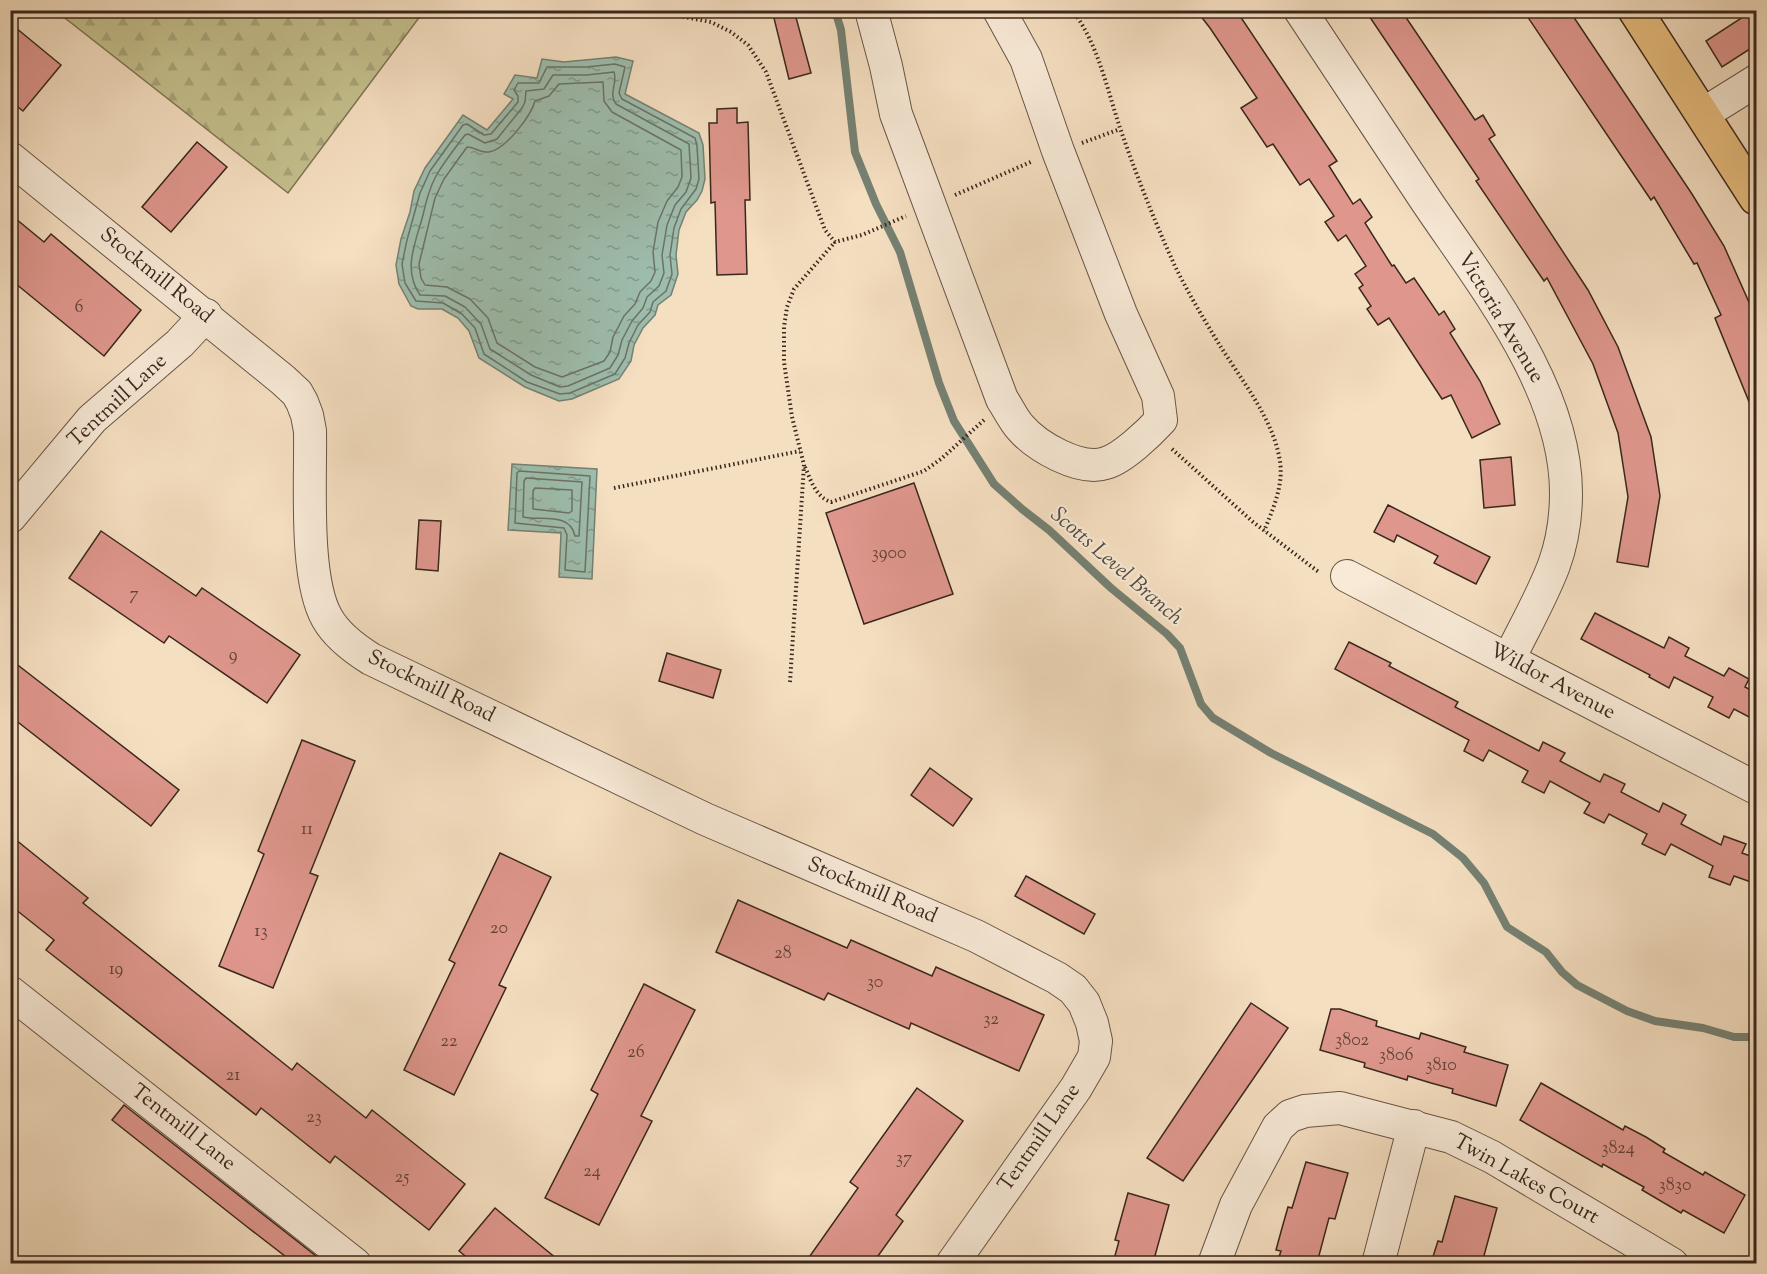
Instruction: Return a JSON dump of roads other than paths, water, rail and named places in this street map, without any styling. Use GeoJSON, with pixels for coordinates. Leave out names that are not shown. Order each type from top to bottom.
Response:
{"type":"FeatureCollection","features":[{"type":"Feature","properties":{"kind":"main road"},"geometry":{"type":"LineString","coordinates":[[1635,10],[1756,198]]}},
{"type":"Feature","properties":{"kind":"street"},"geometry":{"type":"LineString","coordinates":[[871,10],[919,211],[1002,399],[1020,428],[1051,452],[1082,464],[1106,463],[1142,440],[1161,420],[1158,396],[1121,314],[1058,151],[1026,59],[999,10]]}},
{"type":"Feature","properties":{"kind":"street","name":"Victoria Avenue"},"geometry":{"type":"LineString","coordinates":[[1300,10],[1507,322],[1539,380],[1558,429],[1565,465],[1566,496],[1562,532],[1555,564],[1509,659]]}},
{"type":"Feature","properties":{"kind":"street"},"geometry":{"type":"LineString","coordinates":[[1703,114],[1756,81]]}},
{"type":"Feature","properties":{"kind":"street","name":"Stockmill Road"},"geometry":{"type":"LineString","coordinates":[[10,158],[206,315],[297,393],[308,415],[310,431],[311,537],[314,575],[320,604],[328,621],[356,650],[705,819],[976,936],[1057,978],[1073,989],[1084,1003]]}},
{"type":"Feature","properties":{"kind":"street","name":"Tentmill Lane"},"geometry":{"type":"LineString","coordinates":[[10,517],[92,419],[180,343],[206,315]]}},
{"type":"Feature","properties":{"kind":"street","name":"Wildor Avenue"},"geometry":{"type":"LineString","coordinates":[[1347,576],[1756,788]]}},
{"type":"Feature","properties":{"kind":"street","name":"Tentmill Lane"},"geometry":{"type":"LineString","coordinates":[[10,992],[355,1263]]}},
{"type":"Feature","properties":{"kind":"street","name":"Tentmill Lane"},"geometry":{"type":"LineString","coordinates":[[952,1263],[1076,1088],[1094,1057],[1096,1041],[1084,1003]]}},
{"type":"Feature","properties":{"kind":"street","name":"Twin Lakes Court"},"geometry":{"type":"LineString","coordinates":[[1214,1263],[1236,1205],[1278,1127],[1290,1116],[1305,1110],[1340,1108],[1451,1137],[1492,1157],[1641,1255],[1672,1263]]}},
{"type":"Feature","properties":{"kind":"street"},"geometry":{"type":"LineString","coordinates":[[1378,1263],[1414,1126]]}},
{"type":"Feature","properties":{"kind":"water"},"geometry":{"type":"Polygon","coordinates":[[[616,57],[633,61],[625,94],[699,133],[703,145],[705,179],[702,191],[686,212],[679,230],[676,255],[678,274],[671,295],[658,305],[655,315],[643,328],[634,345],[631,361],[619,379],[572,399],[559,401],[525,387],[479,358],[469,331],[458,318],[442,309],[418,309],[411,306],[399,284],[396,265],[414,191],[425,168],[463,115],[487,130],[513,99],[504,94],[515,75],[537,78],[542,59],[564,62],[616,57]]]}},
{"type":"Feature","properties":{"kind":"water"},"geometry":{"type":"Polygon","coordinates":[[[512,464],[597,469],[592,579],[559,577],[561,533],[508,530],[512,464]]]}},
{"type":"Feature","properties":{"kind":"waterway","name":"Scotts Level Branch"},"geometry":{"type":"LineString","coordinates":[[835,10],[841,30],[855,152],[876,204],[900,252],[939,383],[954,421],[994,484],[1049,530],[1111,588],[1167,634],[1180,648],[1201,704],[1213,718],[1271,753],[1433,834],[1463,858],[1484,883],[1507,927],[1546,952],[1562,972],[1577,985],[1627,1011],[1655,1021],[1703,1028],[1734,1037],[1756,1037]]}}]}
